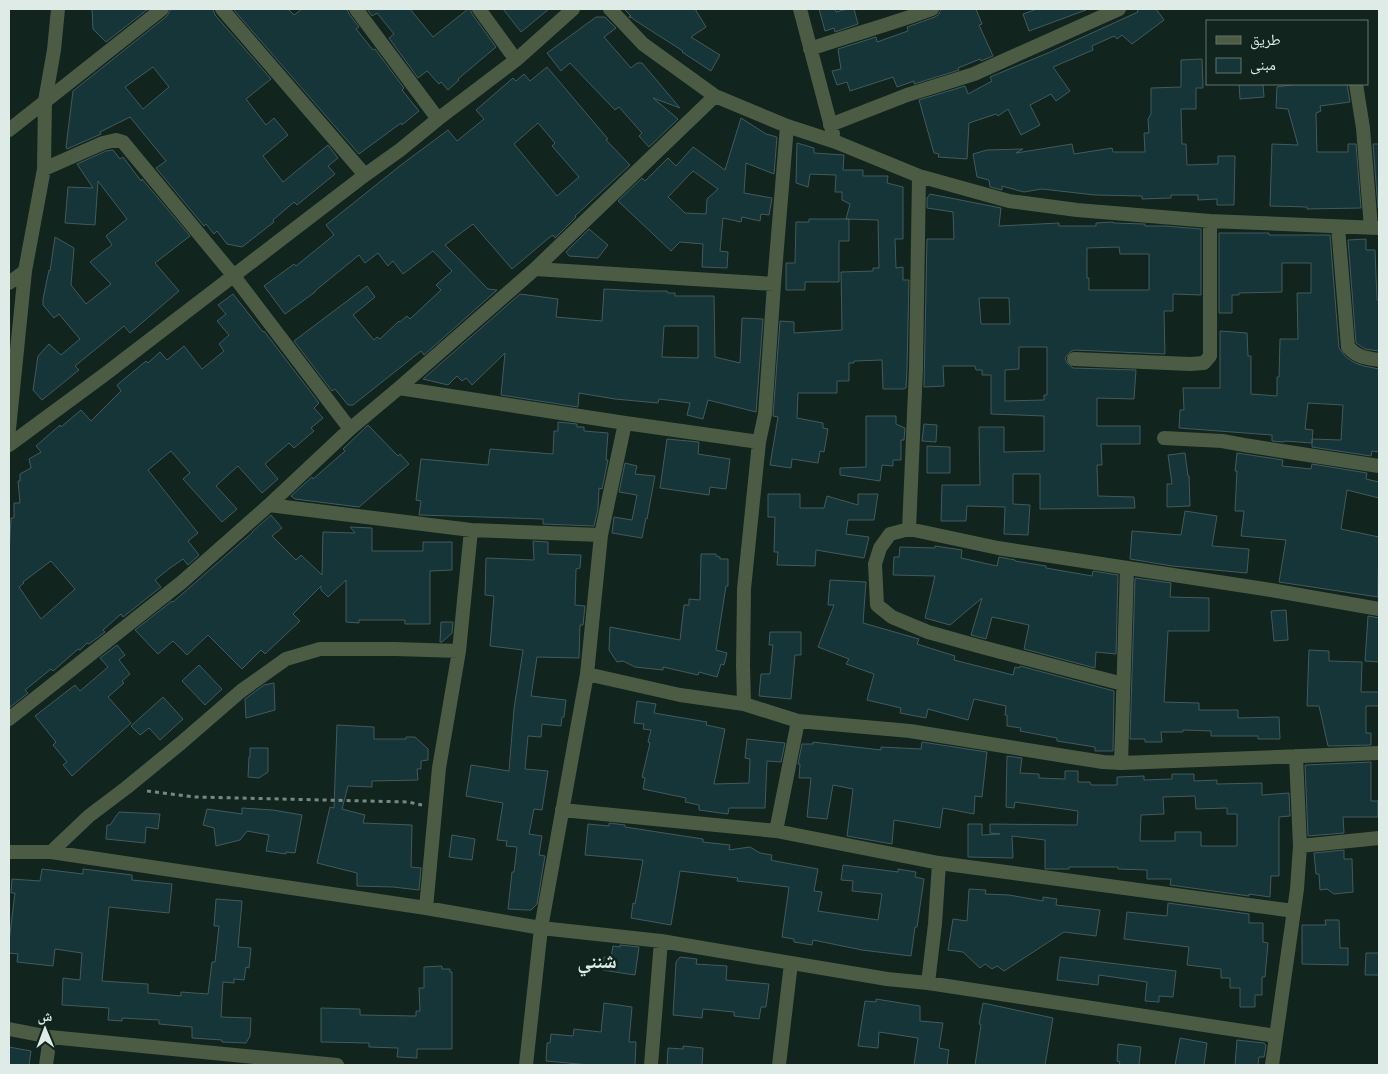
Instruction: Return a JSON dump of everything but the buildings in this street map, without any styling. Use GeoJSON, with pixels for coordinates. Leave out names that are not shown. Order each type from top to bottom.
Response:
{"type":"FeatureCollection","features":[{"type":"Feature","properties":{"kind":"street"},"geometry":{"type":"LineString","coordinates":[[9,429],[25,271],[44,169],[45,101],[54,50],[58,9]]}},
{"type":"Feature","properties":{"kind":"street"},"geometry":{"type":"LineString","coordinates":[[9,130],[162,9]]}},
{"type":"Feature","properties":{"kind":"street"},"geometry":{"type":"LineString","coordinates":[[222,9],[365,175]]}},
{"type":"Feature","properties":{"kind":"street"},"geometry":{"type":"LineString","coordinates":[[356,9],[438,119]]}},
{"type":"Feature","properties":{"kind":"street"},"geometry":{"type":"LineString","coordinates":[[479,9],[516,60]]}},
{"type":"Feature","properties":{"kind":"street"},"geometry":{"type":"LineString","coordinates":[[9,445],[400,150],[516,60],[574,9]]}},
{"type":"Feature","properties":{"kind":"street"},"geometry":{"type":"LineString","coordinates":[[610,9],[643,44],[716,96],[787,126],[836,142],[919,176],[1009,201],[1078,210],[1210,221],[1375,228],[1356,85]]}},
{"type":"Feature","properties":{"kind":"street"},"geometry":{"type":"LineString","coordinates":[[800,9],[836,142]]}},
{"type":"Feature","properties":{"kind":"street"},"geometry":{"type":"LineString","coordinates":[[810,49],[932,9]]}},
{"type":"Feature","properties":{"kind":"street"},"geometry":{"type":"LineString","coordinates":[[830,125],[907,95],[974,74],[1119,9]]}},
{"type":"Feature","properties":{"kind":"street"},"geometry":{"type":"LineString","coordinates":[[9,719],[182,582],[269,505],[350,429],[535,269],[716,96]]}},
{"type":"Feature","properties":{"kind":"street"},"geometry":{"type":"LineString","coordinates":[[744,704],[744,589],[759,442],[765,414],[787,126]]}},
{"type":"Feature","properties":{"kind":"street"},"geometry":{"type":"LineString","coordinates":[[44,169],[103,143],[116,140],[123,142],[233,275],[350,429]]}},
{"type":"Feature","properties":{"kind":"street"},"geometry":{"type":"LineString","coordinates":[[909,529],[916,368],[919,176]]}},
{"type":"Feature","properties":{"kind":"street"},"geometry":{"type":"LineString","coordinates":[[1074,359],[1204,363],[1210,356],[1210,221]]}},
{"type":"Feature","properties":{"kind":"street"},"geometry":{"type":"LineString","coordinates":[[1338,227],[1348,348],[1354,354],[1379,360]]}},
{"type":"Feature","properties":{"kind":"street"},"geometry":{"type":"LineString","coordinates":[[535,269],[774,284]]}},
{"type":"Feature","properties":{"kind":"street"},"geometry":{"type":"LineString","coordinates":[[9,283],[25,271]]}},
{"type":"Feature","properties":{"kind":"street"},"geometry":{"type":"LineString","coordinates":[[399,388],[759,442]]}},
{"type":"Feature","properties":{"kind":"street"},"geometry":{"type":"LineString","coordinates":[[526,1065],[541,928],[586,674],[601,535],[625,423]]}},
{"type":"Feature","properties":{"kind":"street"},"geometry":{"type":"LineString","coordinates":[[1164,438],[1222,441],[1379,466]]}},
{"type":"Feature","properties":{"kind":"street"},"geometry":{"type":"LineString","coordinates":[[269,505],[471,530],[601,535]]}},
{"type":"Feature","properties":{"kind":"street"},"geometry":{"type":"LineString","coordinates":[[1123,684],[928,632],[892,617],[877,604],[875,564],[880,548],[890,534],[909,529],[998,548],[1271,590],[1379,609]]}},
{"type":"Feature","properties":{"kind":"street"},"geometry":{"type":"LineString","coordinates":[[426,908],[439,768],[459,651],[471,530]]}},
{"type":"Feature","properties":{"kind":"street"},"geometry":{"type":"LineString","coordinates":[[1121,762],[1127,568]]}},
{"type":"Feature","properties":{"kind":"street"},"geometry":{"type":"LineString","coordinates":[[51,852],[88,816],[126,788],[241,691],[286,659],[320,649],[459,651]]}},
{"type":"Feature","properties":{"kind":"street"},"geometry":{"type":"LineString","coordinates":[[586,674],[680,694],[744,704],[798,721],[910,732],[1103,762],[1379,753]]}},
{"type":"Feature","properties":{"kind":"street"},"geometry":{"type":"LineString","coordinates":[[776,831],[798,721]]}},
{"type":"Feature","properties":{"kind":"street"},"geometry":{"type":"LineString","coordinates":[[1272,1065],[1294,911],[1300,846],[1296,756]]}},
{"type":"Feature","properties":{"kind":"street"},"geometry":{"type":"LineString","coordinates":[[562,810],[776,831],[939,864],[1294,911]]}},
{"type":"Feature","properties":{"kind":"street"},"geometry":{"type":"LineString","coordinates":[[1300,846],[1379,838]]}},
{"type":"Feature","properties":{"kind":"street"},"geometry":{"type":"LineString","coordinates":[[9,852],[51,852],[426,908],[541,928],[661,941],[887,979],[928,983],[1276,1036]]}},
{"type":"Feature","properties":{"kind":"street"},"geometry":{"type":"LineString","coordinates":[[928,983],[935,924],[939,864]]}},
{"type":"Feature","properties":{"kind":"street"},"geometry":{"type":"LineString","coordinates":[[651,1065],[661,941]]}},
{"type":"Feature","properties":{"kind":"street"},"geometry":{"type":"LineString","coordinates":[[780,1065],[791,963]]}},
{"type":"Feature","properties":{"kind":"street"},"geometry":{"type":"LineString","coordinates":[[9,1029],[50,1037],[337,1065]]}},
{"type":"Feature","properties":{"kind":"street"},"geometry":{"type":"LineString","coordinates":[[46,1065],[50,1037]]}},
{"type":"Feature","properties":{"kind":"path"},"geometry":{"type":"LineString","coordinates":[[126,788],[194,798],[408,802],[435,807]]}},
{"type":"Feature","properties":{"kind":"district","name":"شنني"},"geometry":{"type":"Point","coordinates":[597,963]}}]}
